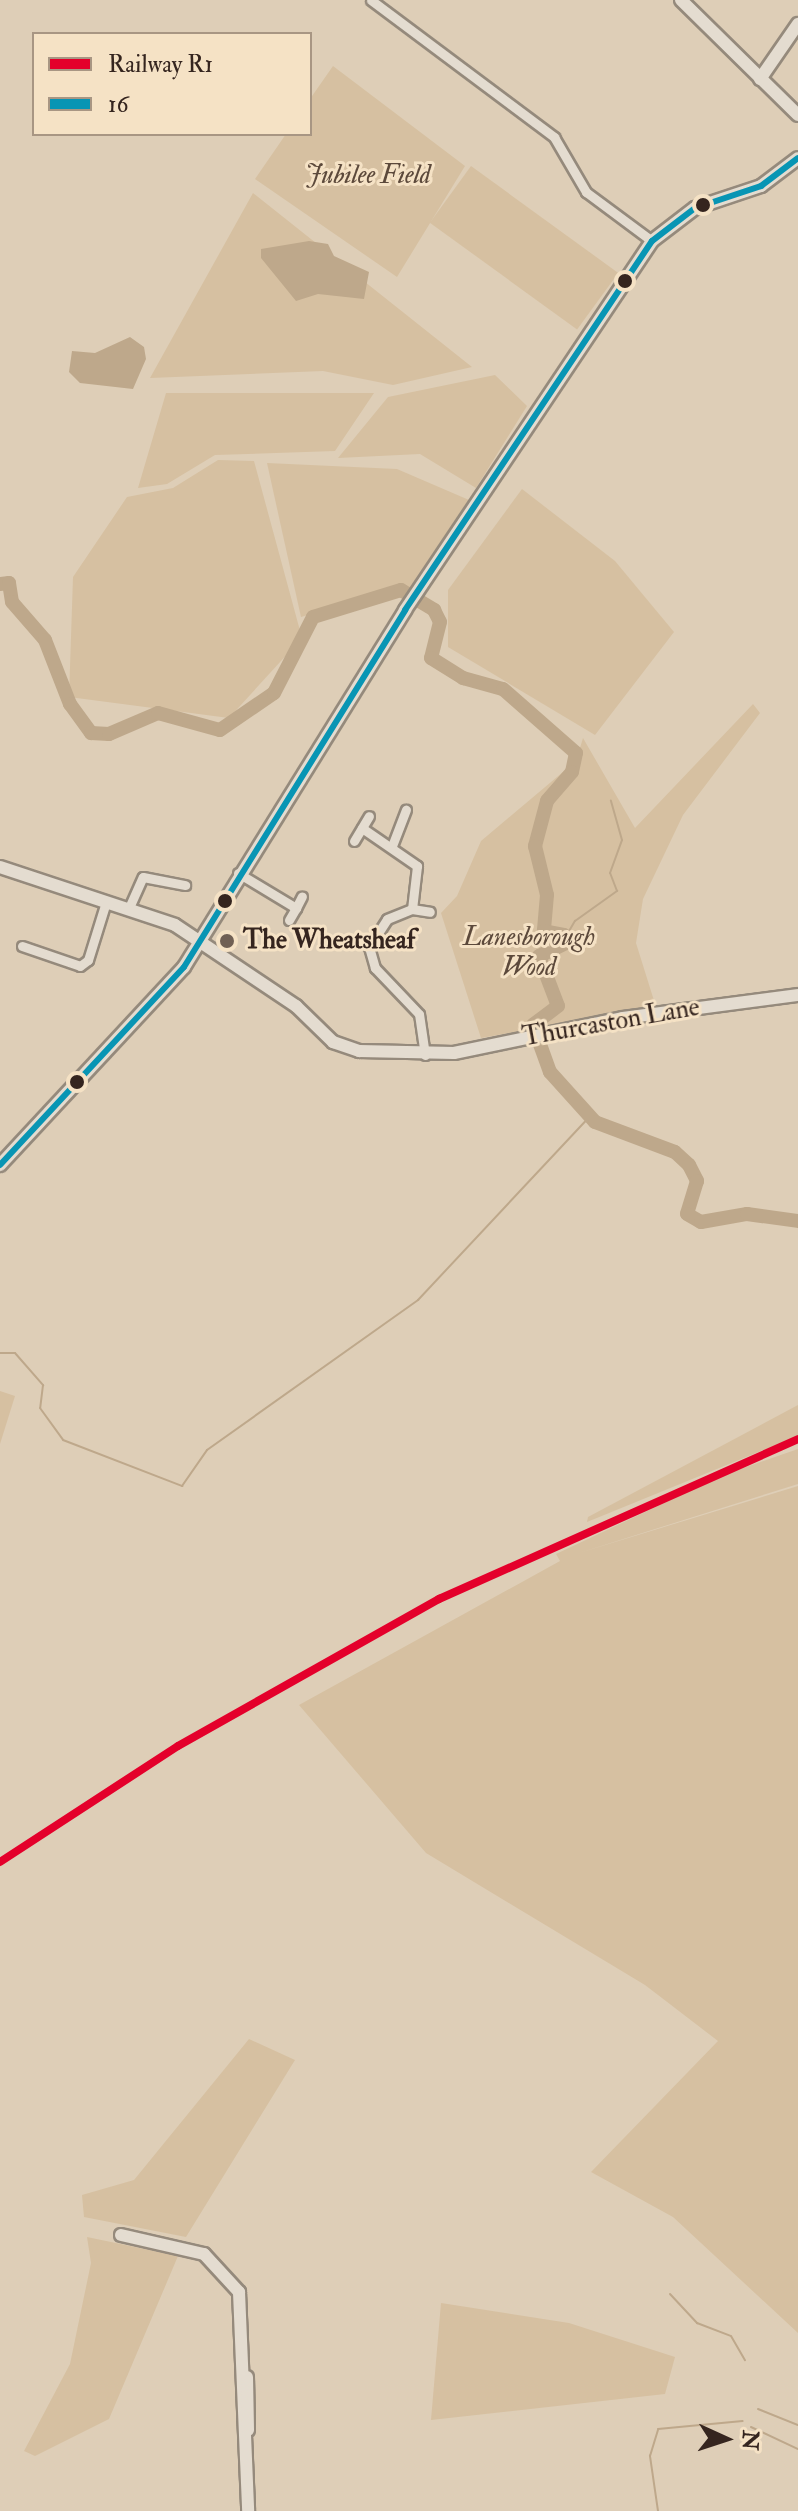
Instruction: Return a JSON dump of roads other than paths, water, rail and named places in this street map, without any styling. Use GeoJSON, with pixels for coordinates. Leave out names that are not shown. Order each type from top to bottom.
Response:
{"type":"FeatureCollection","features":[{"type":"Feature","properties":{"kind":"street"},"geometry":{"type":"LineString","coordinates":[[371,0],[554,137],[586,192],[652,241]]}},
{"type":"Feature","properties":{"kind":"street"},"geometry":{"type":"LineString","coordinates":[[681,0],[798,115]]}},
{"type":"Feature","properties":{"kind":"street"},"geometry":{"type":"LineString","coordinates":[[760,79],[798,24]]}},
{"type":"Feature","properties":{"kind":"street"},"geometry":{"type":"LineString","coordinates":[[0,1165],[184,967],[238,873],[405,610],[652,241],[695,208],[761,186],[798,158]]}},
{"type":"Feature","properties":{"kind":"street"},"geometry":{"type":"LineString","coordinates":[[392,846],[406,810]]}},
{"type":"Feature","properties":{"kind":"street"},"geometry":{"type":"LineString","coordinates":[[354,841],[369,816]]}},
{"type":"Feature","properties":{"kind":"street"},"geometry":{"type":"LineString","coordinates":[[362,828],[417,866],[412,909]]}},
{"type":"Feature","properties":{"kind":"street","name":"Thurcaston Lane"},"geometry":{"type":"LineString","coordinates":[[0,867],[105,905],[175,925],[281,995],[336,1044],[425,1055],[549,1032],[798,995]]}},
{"type":"Feature","properties":{"kind":"street"},"geometry":{"type":"LineString","coordinates":[[238,873],[296,908]]}},
{"type":"Feature","properties":{"kind":"street"},"geometry":{"type":"LineString","coordinates":[[128,910],[143,877],[185,885]]}},
{"type":"Feature","properties":{"kind":"street"},"geometry":{"type":"LineString","coordinates":[[289,920],[302,896]]}},
{"type":"Feature","properties":{"kind":"street"},"geometry":{"type":"LineString","coordinates":[[22,946],[80,966],[88,960],[105,905]]}},
{"type":"Feature","properties":{"kind":"street"},"geometry":{"type":"LineString","coordinates":[[425,1055],[419,1014],[370,957],[379,927],[412,909],[430,912]]}},
{"type":"Feature","properties":{"kind":"street"},"geometry":{"type":"LineString","coordinates":[[121,2235],[197,2251],[226,2271],[242,2301],[245,2369],[240,2403],[246,2441],[248,2511]]}},
{"type":"Feature","properties":{"kind":"waterway"},"geometry":{"type":"LineString","coordinates":[[0,584],[9,583],[12,602],[45,640],[70,704],[91,733],[109,734],[158,713],[220,730],[274,693],[313,617],[401,590],[434,610],[440,622],[431,658],[463,678],[503,689],[576,753],[572,772],[547,801],[535,846],[547,895],[544,931],[564,935],[566,943],[539,956],[558,1006],[533,1025],[550,1072],[595,1122],[675,1152],[689,1165],[697,1181],[687,1214],[701,1222],[747,1214],[798,1221]]}},
{"type":"Feature","properties":{"kind":"waterway"},"geometry":{"type":"LineString","coordinates":[[565,938],[575,921],[617,891],[610,873],[622,840],[611,801]]}},
{"type":"Feature","properties":{"kind":"waterway"},"geometry":{"type":"LineString","coordinates":[[0,1353],[15,1353],[43,1385],[40,1408],[63,1440],[182,1486],[207,1450],[418,1300],[589,1117]]}},
{"type":"Feature","properties":{"kind":"waterway"},"geometry":{"type":"LineString","coordinates":[[670,2294],[697,2323],[731,2336],[745,2360]]}},
{"type":"Feature","properties":{"kind":"waterway"},"geometry":{"type":"LineString","coordinates":[[758,2409],[798,2425]]}},
{"type":"Feature","properties":{"kind":"waterway"},"geometry":{"type":"LineString","coordinates":[[658,2511],[650,2456],[658,2429],[743,2421]]}},
{"type":"Feature","properties":{"kind":"waterway"},"geometry":{"type":"LineString","coordinates":[[751,2427],[798,2449]]}},
{"type":"Feature","properties":{"kind":"rail line","name":"R1"},"geometry":{"type":"LineString","coordinates":[[0,1862],[178,1746],[439,1599],[798,1439]]}},
{"type":"Feature","properties":{"kind":"place","name":"The Wheatsheaf"},"geometry":{"type":"Point","coordinates":[227,941]}},
{"type":"Feature","properties":{"kind":"park label","name":"Jubilee Field"},"geometry":{"type":"Point","coordinates":[368,176]}},
{"type":"Feature","properties":{"kind":"park label","name":"Lanesborough Wood"},"geometry":{"type":"Point","coordinates":[529,953]}}]}
